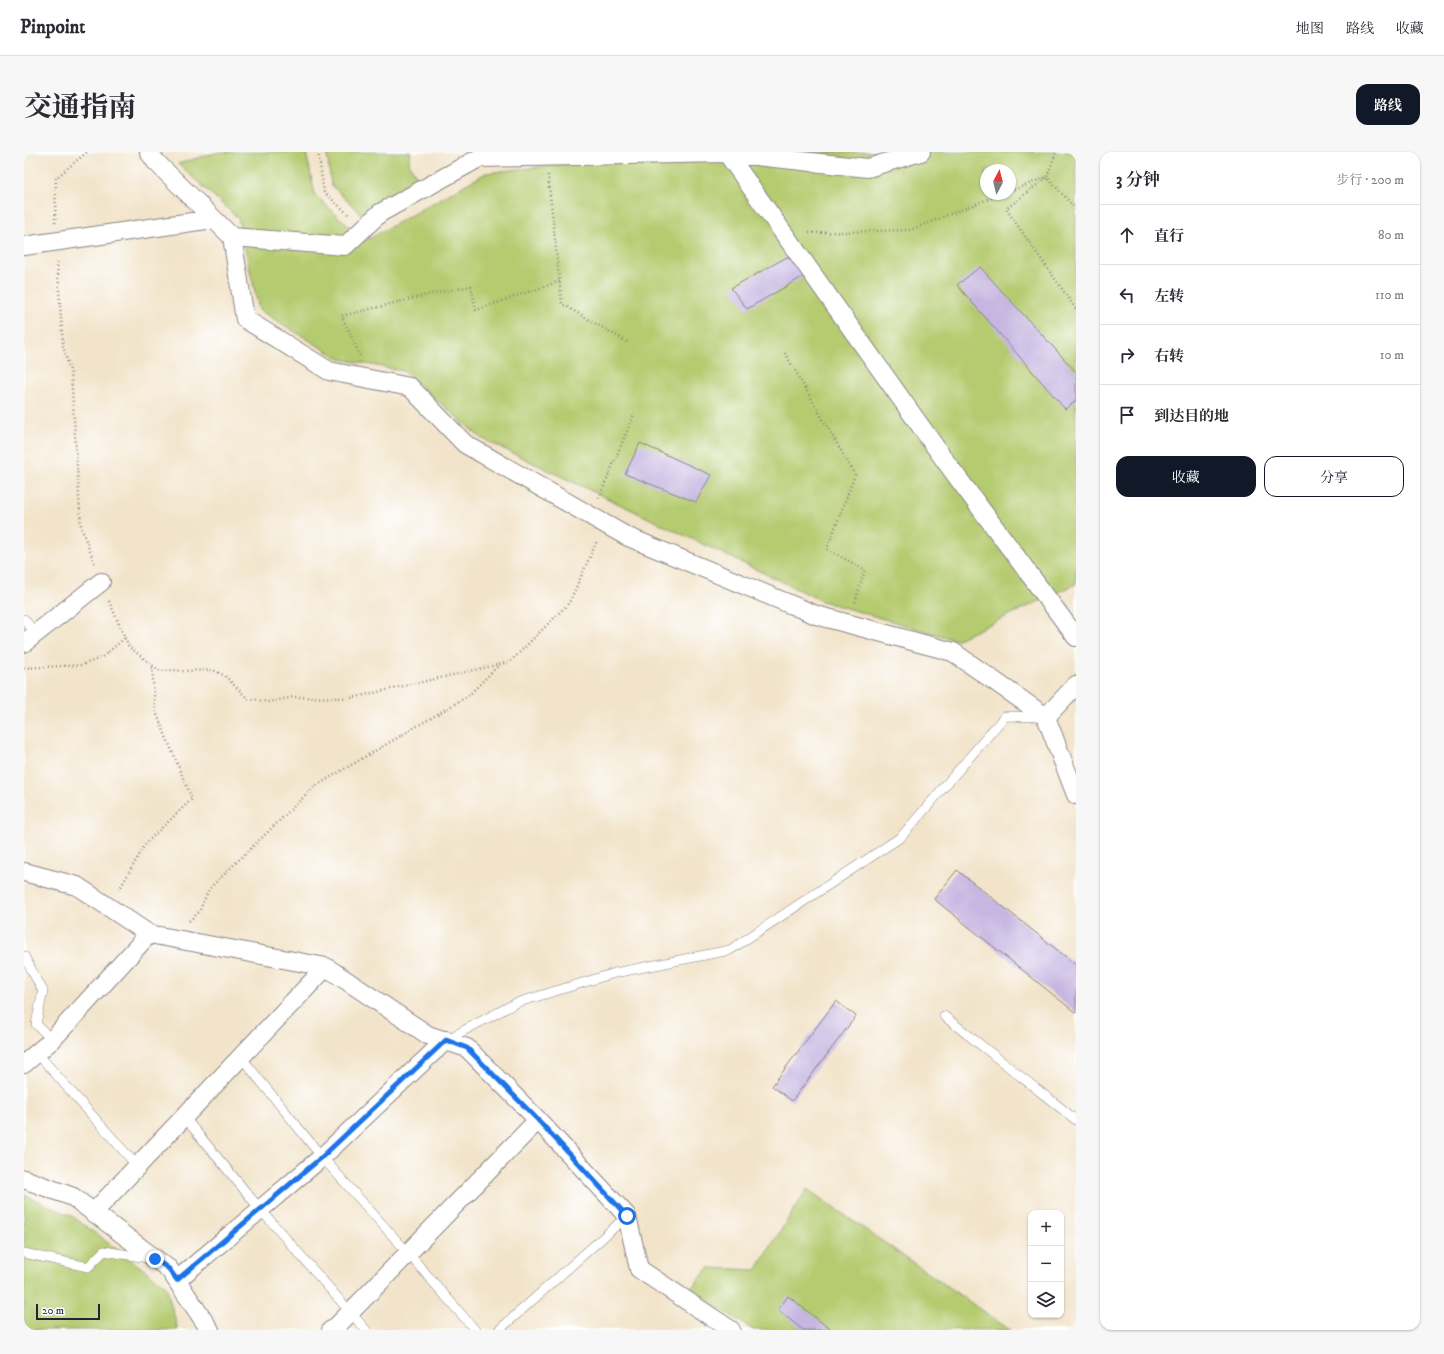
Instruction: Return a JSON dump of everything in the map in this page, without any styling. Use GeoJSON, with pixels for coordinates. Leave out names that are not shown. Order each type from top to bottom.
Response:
{"type":"FeatureCollection","features":[{"type":"Feature","properties":{"kind":"street"},"geometry":{"type":"LineString","coordinates":[[149,152],[156,162],[232,237],[245,320],[329,371],[410,387],[465,444],[626,536],[816,615],[953,652],[1046,717],[1076,795]]}},
{"type":"Feature","properties":{"kind":"street"},"geometry":{"type":"LineString","coordinates":[[232,237],[345,246],[380,213],[479,158],[727,153],[868,168],[921,152]]}},
{"type":"Feature","properties":{"kind":"street"},"geometry":{"type":"LineString","coordinates":[[727,153],[946,462],[1076,636]]}},
{"type":"Feature","properties":{"kind":"street"},"geometry":{"type":"LineString","coordinates":[[24,246],[213,219]]}},
{"type":"Feature","properties":{"kind":"street"},"geometry":{"type":"LineString","coordinates":[[30,639],[101,582]]}},
{"type":"Feature","properties":{"kind":"street"},"geometry":{"type":"LineString","coordinates":[[1046,717],[1076,685]]}},
{"type":"Feature","properties":{"kind":"street"},"geometry":{"type":"LineString","coordinates":[[24,872],[77,886],[149,934],[326,967],[428,1035],[467,1048],[538,1120],[627,1216],[639,1269],[731,1330]]}},
{"type":"Feature","properties":{"kind":"street"},"geometry":{"type":"LineString","coordinates":[[31,1058],[52,1040],[149,934]]}},
{"type":"Feature","properties":{"kind":"street"},"geometry":{"type":"LineString","coordinates":[[93,1212],[326,967]]}},
{"type":"Feature","properties":{"kind":"street"},"geometry":{"type":"LineString","coordinates":[[177,1280],[322,1157],[446,1040]]}},
{"type":"Feature","properties":{"kind":"street"},"geometry":{"type":"LineString","coordinates":[[331,1330],[333,1330],[351,1312],[538,1120]]}},
{"type":"Feature","properties":{"kind":"street"},"geometry":{"type":"LineString","coordinates":[[24,1179],[73,1197],[169,1269],[210,1330]]}},
{"type":"Feature","properties":{"kind":"lane"},"geometry":{"type":"LineString","coordinates":[[24,619],[30,639]]}},
{"type":"Feature","properties":{"kind":"lane"},"geometry":{"type":"LineString","coordinates":[[446,1040],[516,1002],[615,974],[730,950],[901,837],[1005,716],[1046,717]]}},
{"type":"Feature","properties":{"kind":"lane"},"geometry":{"type":"LineString","coordinates":[[24,956],[43,991],[36,1024],[52,1040]]}},
{"type":"Feature","properties":{"kind":"lane"},"geometry":{"type":"LineString","coordinates":[[944,1016],[1076,1120]]}},
{"type":"Feature","properties":{"kind":"lane"},"geometry":{"type":"LineString","coordinates":[[241,1057],[322,1157],[475,1330]]}},
{"type":"Feature","properties":{"kind":"lane"},"geometry":{"type":"LineString","coordinates":[[31,1058],[137,1166]]}},
{"type":"Feature","properties":{"kind":"lane"},"geometry":{"type":"LineString","coordinates":[[184,1116],[260,1209],[366,1330]]}},
{"type":"Feature","properties":{"kind":"lane"},"geometry":{"type":"LineString","coordinates":[[499,1330],[627,1216]]}},
{"type":"Feature","properties":{"kind":"lane"},"geometry":{"type":"LineString","coordinates":[[24,1253],[88,1267],[104,1251],[155,1259]]}},
{"type":"Feature","properties":{"kind":"path"},"geometry":{"type":"LineString","coordinates":[[87,152],[56,178],[55,241],[63,346],[71,374],[81,527],[101,582],[128,647],[160,671],[214,670],[225,676],[247,698],[269,702],[293,697],[350,698],[510,662],[569,603],[634,414]]}},
{"type":"Feature","properties":{"kind":"path"},"geometry":{"type":"LineString","coordinates":[[318,152],[324,192],[363,228]]}},
{"type":"Feature","properties":{"kind":"path"},"geometry":{"type":"LineString","coordinates":[[1056,152],[1047,177],[1006,210],[1076,309]]}},
{"type":"Feature","properties":{"kind":"path"},"geometry":{"type":"LineString","coordinates":[[546,157],[562,304],[629,343]]}},
{"type":"Feature","properties":{"kind":"path"},"geometry":{"type":"LineString","coordinates":[[1016,189],[1047,177]]}},
{"type":"Feature","properties":{"kind":"path"},"geometry":{"type":"LineString","coordinates":[[1047,177],[1076,209]]}},
{"type":"Feature","properties":{"kind":"path"},"geometry":{"type":"LineString","coordinates":[[784,234],[910,230],[986,200]]}},
{"type":"Feature","properties":{"kind":"path"},"geometry":{"type":"LineString","coordinates":[[371,379],[342,316],[427,295],[471,286],[476,310],[560,281]]}},
{"type":"Feature","properties":{"kind":"path"},"geometry":{"type":"LineString","coordinates":[[786,353],[855,475],[827,549],[865,570],[849,623]]}},
{"type":"Feature","properties":{"kind":"path"},"geometry":{"type":"LineString","coordinates":[[24,668],[81,665],[101,658],[125,638]]}},
{"type":"Feature","properties":{"kind":"path"},"geometry":{"type":"LineString","coordinates":[[172,938],[199,912],[209,889],[314,788],[468,696],[499,664]]}},
{"type":"Feature","properties":{"kind":"path"},"geometry":{"type":"LineString","coordinates":[[110,908],[146,843],[192,799],[155,710],[152,666]]}},
{"type":"Feature","properties":{"kind":"green space"},"geometry":{"type":"Polygon","coordinates":[[[218,152],[306,152],[315,195],[365,241],[486,173],[668,152],[1076,152],[1076,584],[956,640],[822,601],[481,438],[403,371],[340,359],[259,310],[238,218],[178,164],[218,152]]]}},
{"type":"Feature","properties":{"kind":"green space"},"geometry":{"type":"Polygon","coordinates":[[[327,152],[411,152],[409,163],[419,181],[363,216],[331,185],[327,152]]]}},
{"type":"Feature","properties":{"kind":"green space"},"geometry":{"type":"Polygon","coordinates":[[[807,1189],[1010,1330],[753,1330],[690,1289],[709,1268],[756,1270],[807,1189]]]}},
{"type":"Feature","properties":{"kind":"green space"},"geometry":{"type":"Polygon","coordinates":[[[24,1195],[72,1216],[166,1286],[178,1330],[24,1330],[24,1195]]]}},
{"type":"Feature","properties":{"kind":"building"},"geometry":{"type":"Polygon","coordinates":[[[787,257],[811,272],[747,309],[731,288],[787,257]]]}},
{"type":"Feature","properties":{"kind":"building"},"geometry":{"type":"Polygon","coordinates":[[[980,267],[1076,372],[1076,401],[1065,409],[957,285],[980,267]]]}},
{"type":"Feature","properties":{"kind":"building"},"geometry":{"type":"Polygon","coordinates":[[[640,443],[711,475],[696,502],[625,474],[640,443]]]}},
{"type":"Feature","properties":{"kind":"building"},"geometry":{"type":"Polygon","coordinates":[[[957,870],[1076,965],[1076,1013],[934,899],[957,870]]]}},
{"type":"Feature","properties":{"kind":"building"},"geometry":{"type":"Polygon","coordinates":[[[836,1001],[856,1016],[792,1101],[772,1086],[836,1001]]]}},
{"type":"Feature","properties":{"kind":"building"},"geometry":{"type":"Polygon","coordinates":[[[788,1296],[831,1330],[803,1330],[778,1310],[788,1296]]]}},
{"type":"Feature","properties":{"kind":"route"},"geometry":{"type":"LineString","coordinates":[[155,1259],[169,1269],[177,1280],[322,1157],[446,1040],[467,1048],[538,1120],[627,1216]]}}]}
